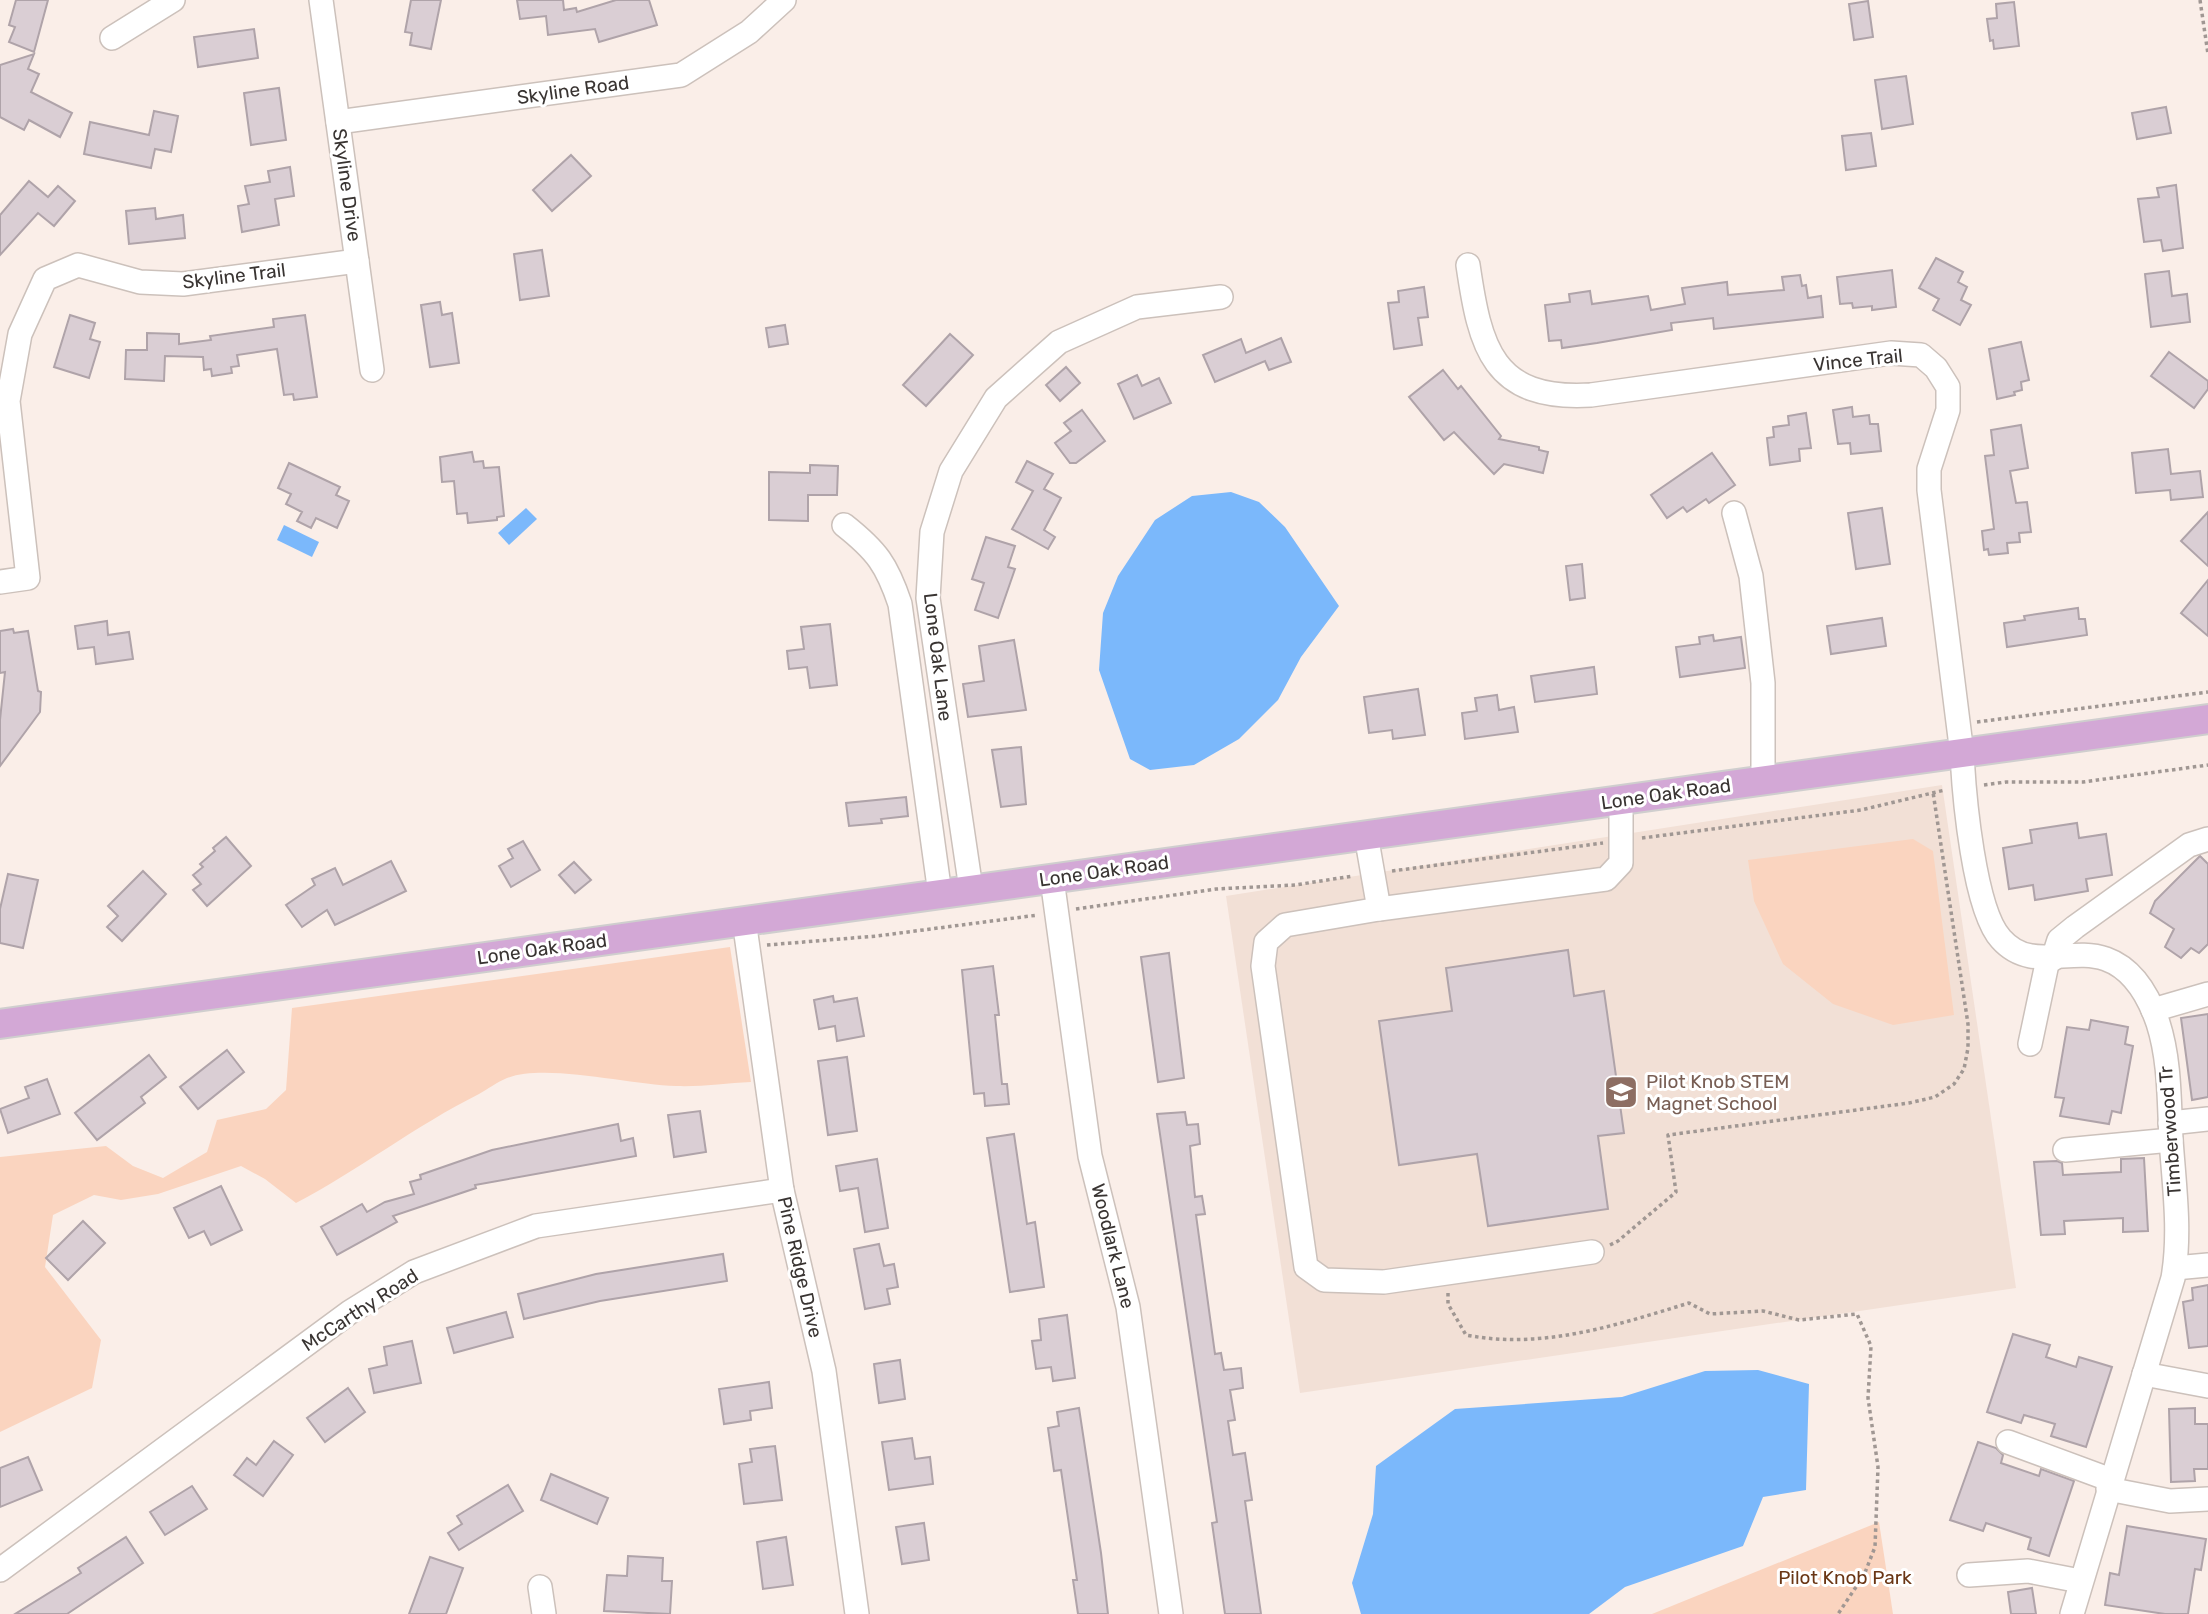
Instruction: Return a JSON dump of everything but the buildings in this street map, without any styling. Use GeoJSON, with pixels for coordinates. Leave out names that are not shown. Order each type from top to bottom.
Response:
{"type":"FeatureCollection","features":[{"type":"Feature","properties":{"kind":"main road","name":"Lone Oak Road"},"geometry":{"type":"LineString","coordinates":[[0,1024],[746,933],[940,894],[2208,719]]}},
{"type":"Feature","properties":{"kind":"street"},"geometry":{"type":"LineString","coordinates":[[112,38],[173,0]]}},
{"type":"Feature","properties":{"kind":"street","name":"Skyline Drive"},"geometry":{"type":"LineString","coordinates":[[321,0],[372,370]]}},
{"type":"Feature","properties":{"kind":"street","name":"Skyline Road"},"geometry":{"type":"LineString","coordinates":[[338,122],[681,75],[748,32],[784,0]]}},
{"type":"Feature","properties":{"kind":"street","name":"Skyline Trail"},"geometry":{"type":"LineString","coordinates":[[0,582],[28,579],[8,401],[20,334],[45,279],[78,265],[140,282],[183,284],[357,261]]}},
{"type":"Feature","properties":{"kind":"street","name":"Vince Trail"},"geometry":{"type":"LineString","coordinates":[[1468,265],[1476,322],[1487,351],[1506,372],[1528,387],[1559,397],[1605,394],[1891,353],[1921,355],[1937,369],[1948,387],[1948,410],[1928,469],[1929,490],[1962,754]]}},
{"type":"Feature","properties":{"kind":"street","name":"Lone Oak Lane"},"geometry":{"type":"LineString","coordinates":[[971,890],[929,598],[932,533],[951,471],[996,398],[1059,342],[1136,307],[1221,297]]}},
{"type":"Feature","properties":{"kind":"street"},"geometry":{"type":"LineString","coordinates":[[1734,513],[1751,576],[1763,682],[1763,780]]}},
{"type":"Feature","properties":{"kind":"street"},"geometry":{"type":"LineString","coordinates":[[844,526],[874,548],[890,573],[900,604],[940,894]]}},
{"type":"Feature","properties":{"kind":"street","name":"Timberwood Tr"},"geometry":{"type":"LineString","coordinates":[[1962,754],[1964,787],[1986,916],[2007,946],[2030,957],[2050,959],[2085,955],[2118,964],[2134,977],[2152,1010],[2164,1045],[2177,1230],[2175,1268],[2072,1614]]}},
{"type":"Feature","properties":{"kind":"street"},"geometry":{"type":"LineString","coordinates":[[1592,1252],[1384,1282],[1324,1280],[1306,1267],[1263,966],[1266,943],[1285,926],[1379,909],[1606,879],[1621,863],[1621,800]]}},
{"type":"Feature","properties":{"kind":"street"},"geometry":{"type":"LineString","coordinates":[[1366,835],[1379,909]]}},
{"type":"Feature","properties":{"kind":"street"},"geometry":{"type":"LineString","coordinates":[[2030,1044],[2050,959],[2059,940],[2189,845],[2208,839]]}},
{"type":"Feature","properties":{"kind":"street","name":"Woodlark Lane"},"geometry":{"type":"LineString","coordinates":[[1052,879],[1090,1156],[1128,1307],[1171,1614]]}},
{"type":"Feature","properties":{"kind":"street","name":"Pine Ridge Drive"},"geometry":{"type":"LineString","coordinates":[[746,933],[782,1190],[824,1371],[858,1614]]}},
{"type":"Feature","properties":{"kind":"street"},"geometry":{"type":"LineString","coordinates":[[2152,1010],[2165,1004],[2208,994]]}},
{"type":"Feature","properties":{"kind":"street"},"geometry":{"type":"LineString","coordinates":[[2065,1150],[2171,1132],[2208,1119]]}},
{"type":"Feature","properties":{"kind":"street","name":"McCarthy Road"},"geometry":{"type":"LineString","coordinates":[[0,1570],[350,1312],[414,1272],[536,1226],[782,1190]]}},
{"type":"Feature","properties":{"kind":"street"},"geometry":{"type":"LineString","coordinates":[[2175,1268],[2208,1265]]}},
{"type":"Feature","properties":{"kind":"street"},"geometry":{"type":"LineString","coordinates":[[2144,1374],[2208,1386]]}},
{"type":"Feature","properties":{"kind":"street"},"geometry":{"type":"LineString","coordinates":[[2008,1442],[2110,1485],[2170,1501],[2208,1499]]}},
{"type":"Feature","properties":{"kind":"street"},"geometry":{"type":"LineString","coordinates":[[1969,1575],[2028,1571],[2080,1581]]}},
{"type":"Feature","properties":{"kind":"street"},"geometry":{"type":"LineString","coordinates":[[540,1587],[544,1614]]}},
{"type":"Feature","properties":{"kind":"path"},"geometry":{"type":"LineString","coordinates":[[2200,0],[2208,54]]}},
{"type":"Feature","properties":{"kind":"path"},"geometry":{"type":"LineString","coordinates":[[1959,724],[2208,692]]}},
{"type":"Feature","properties":{"kind":"path"},"geometry":{"type":"LineString","coordinates":[[746,933],[877,936],[1216,889],[1295,885],[1861,810],[1964,787],[2006,782],[2083,782],[2208,765]]}},
{"type":"Feature","properties":{"kind":"path"},"geometry":{"type":"LineString","coordinates":[[1592,1252],[1618,1241],[1676,1192],[1668,1135],[1909,1103],[1935,1097],[1954,1084],[1964,1069],[1968,1024],[1933,792]]}},
{"type":"Feature","properties":{"kind":"path"},"geometry":{"type":"LineString","coordinates":[[1447,1274],[1448,1304],[1466,1335],[1499,1341],[1552,1339],[1689,1303],[1710,1314],[1763,1311],[1799,1320],[1857,1314],[1871,1346],[1868,1398],[1878,1467],[1875,1547],[1864,1575],[1838,1614]]}},
{"type":"Feature","properties":{"kind":"shaded area","name":"Pilot Knob STEM Magnet School"},"geometry":{"type":"Polygon","coordinates":[[[1942,785],[2016,1288],[1300,1393],[1226,896],[1942,785]]]}},
{"type":"Feature","properties":{"kind":"green space"},"geometry":{"type":"Polygon","coordinates":[[[1913,839],[1933,851],[1954,1015],[1893,1025],[1833,1004],[1783,964],[1754,901],[1748,860],[1913,839]]]}},
{"type":"Feature","properties":{"kind":"green space"},"geometry":{"type":"Polygon","coordinates":[[[730,947],[751,1082],[676,1086],[566,1074],[524,1074],[507,1078],[455,1107],[296,1203],[265,1179],[241,1166],[158,1194],[121,1200],[94,1195],[53,1215],[45,1267],[101,1340],[92,1388],[0,1432],[0,1157],[106,1146],[133,1166],[163,1178],[207,1152],[217,1120],[266,1109],[286,1090],[292,1008],[730,947]]]}},
{"type":"Feature","properties":{"kind":"green space","name":"Pilot Knob Park"},"geometry":{"type":"Polygon","coordinates":[[[1879,1522],[1893,1614],[1652,1614],[1879,1522]]]}},
{"type":"Feature","properties":{"kind":"water"},"geometry":{"type":"Polygon","coordinates":[[[1231,492],[1259,502],[1285,527],[1339,606],[1301,657],[1278,700],[1239,739],[1194,765],[1150,770],[1130,759],[1099,670],[1103,613],[1118,576],[1155,520],[1192,496],[1231,492]]]}},
{"type":"Feature","properties":{"kind":"water"},"geometry":{"type":"Polygon","coordinates":[[[526,508],[537,519],[509,545],[498,533],[526,508]]]}},
{"type":"Feature","properties":{"kind":"water"},"geometry":{"type":"Polygon","coordinates":[[[284,525],[319,542],[312,557],[277,540],[284,525]]]}},
{"type":"Feature","properties":{"kind":"water"},"geometry":{"type":"Polygon","coordinates":[[[1758,1370],[1809,1384],[1806,1490],[1763,1497],[1743,1546],[1625,1587],[1589,1614],[1361,1614],[1352,1583],[1373,1514],[1376,1466],[1455,1409],[1622,1397],[1705,1371],[1758,1370]]]}},
{"type":"Feature","properties":{"kind":"place","name":"Pilot Knob STEM Magnet School"},"geometry":{"type":"Point","coordinates":[1621,1092]}}]}
